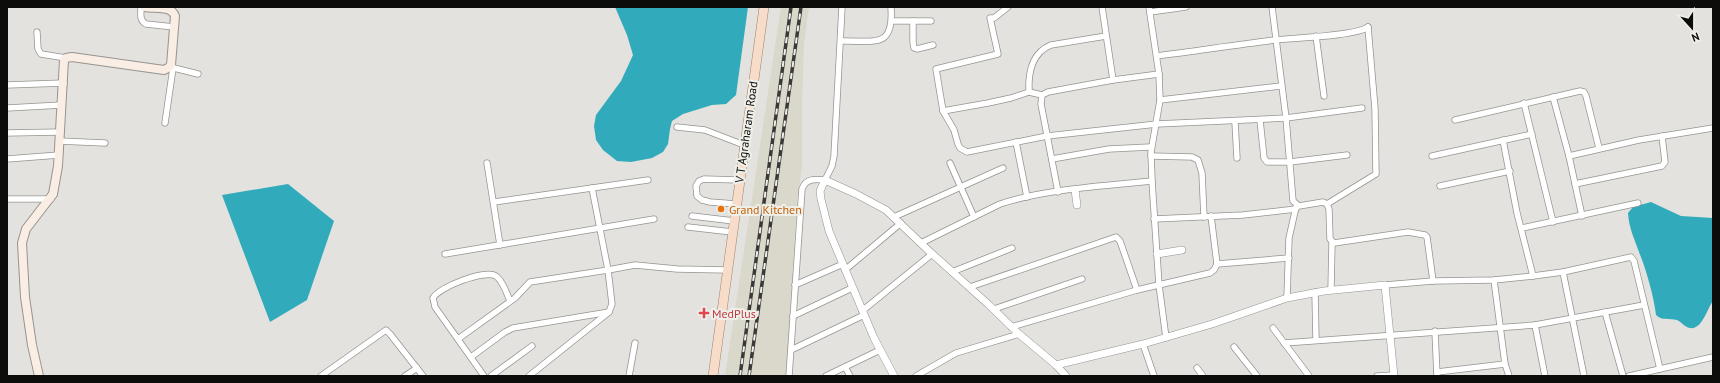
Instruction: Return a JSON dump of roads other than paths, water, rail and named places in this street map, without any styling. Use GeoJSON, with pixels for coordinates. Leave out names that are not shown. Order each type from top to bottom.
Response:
{"type":"FeatureCollection","features":[{"type":"Feature","properties":{"kind":"main road"},"geometry":{"type":"LineString","coordinates":[[39,376],[32,345],[25,297],[22,243],[26,229],[51,198],[55,181],[60,136],[64,63],[66,58],[72,57],[164,70],[172,67],[175,16],[172,10],[145,7]]}},
{"type":"Feature","properties":{"kind":"main road","name":"V T Agraharam Road"},"geometry":{"type":"LineString","coordinates":[[713,376],[764,7]]}},
{"type":"Feature","properties":{"kind":"street"},"geometry":{"type":"LineString","coordinates":[[142,7],[140,17],[146,24],[174,27]]}},
{"type":"Feature","properties":{"kind":"street"},"geometry":{"type":"LineString","coordinates":[[842,7],[834,156],[832,166],[820,191],[820,199],[829,231],[852,288],[880,350],[894,376]]}},
{"type":"Feature","properties":{"kind":"street"},"geometry":{"type":"LineString","coordinates":[[841,41],[882,39],[888,34],[892,21],[891,7]]}},
{"type":"Feature","properties":{"kind":"street"},"geometry":{"type":"LineString","coordinates":[[1008,7],[994,18],[990,18],[998,54],[936,69],[943,111],[954,130],[958,144],[964,150],[970,152],[1047,136],[1157,124],[1235,122],[1286,118],[1362,108]]}},
{"type":"Feature","properties":{"kind":"street"},"geometry":{"type":"LineString","coordinates":[[1102,7],[1113,80]]}},
{"type":"Feature","properties":{"kind":"street"},"geometry":{"type":"LineString","coordinates":[[1166,338],[1154,219],[1151,156],[1160,100],[1159,74],[1149,9],[1186,7]]}},
{"type":"Feature","properties":{"kind":"street"},"geometry":{"type":"LineString","coordinates":[[1272,7],[1286,118],[1292,197],[1296,207],[1289,238],[1287,298]]}},
{"type":"Feature","properties":{"kind":"street"},"geometry":{"type":"LineString","coordinates":[[892,21],[930,21]]}},
{"type":"Feature","properties":{"kind":"street"},"geometry":{"type":"LineString","coordinates":[[913,21],[914,48],[917,49],[932,45]]}},
{"type":"Feature","properties":{"kind":"street"},"geometry":{"type":"LineString","coordinates":[[1154,219],[1211,216],[1296,207],[1323,202],[1327,204],[1376,174],[1375,109],[1368,27],[1364,30],[1343,34],[1275,40],[1157,56]]}},
{"type":"Feature","properties":{"kind":"street"},"geometry":{"type":"LineString","coordinates":[[38,32],[38,49],[41,54],[66,58]]}},
{"type":"Feature","properties":{"kind":"street"},"geometry":{"type":"LineString","coordinates":[[1029,92],[1029,73],[1038,53],[1042,49],[1051,45],[1106,36]]}},
{"type":"Feature","properties":{"kind":"street"},"geometry":{"type":"LineString","coordinates":[[1316,36],[1324,96]]}},
{"type":"Feature","properties":{"kind":"street"},"geometry":{"type":"LineString","coordinates":[[165,123],[172,67],[198,74]]}},
{"type":"Feature","properties":{"kind":"street"},"geometry":{"type":"LineString","coordinates":[[943,111],[988,103],[1029,92],[1042,94],[1113,80],[1159,74]]}},
{"type":"Feature","properties":{"kind":"street"},"geometry":{"type":"LineString","coordinates":[[7,85],[64,83]]}},
{"type":"Feature","properties":{"kind":"street"},"geometry":{"type":"LineString","coordinates":[[1160,100],[1281,86]]}},
{"type":"Feature","properties":{"kind":"street"},"geometry":{"type":"LineString","coordinates":[[1455,120],[1578,91],[1584,92],[1599,148]]}},
{"type":"Feature","properties":{"kind":"street"},"geometry":{"type":"LineString","coordinates":[[1042,94],[1041,104],[1058,192]]}},
{"type":"Feature","properties":{"kind":"street"},"geometry":{"type":"LineString","coordinates":[[1553,97],[1569,156],[1582,216]]}},
{"type":"Feature","properties":{"kind":"street"},"geometry":{"type":"LineString","coordinates":[[1524,103],[1553,222]]}},
{"type":"Feature","properties":{"kind":"street"},"geometry":{"type":"LineString","coordinates":[[7,108],[62,105]]}},
{"type":"Feature","properties":{"kind":"street"},"geometry":{"type":"LineString","coordinates":[[1260,120],[1265,160],[1270,163],[1347,155]]}},
{"type":"Feature","properties":{"kind":"street"},"geometry":{"type":"LineString","coordinates":[[1235,122],[1237,158]]}},
{"type":"Feature","properties":{"kind":"street"},"geometry":{"type":"LineString","coordinates":[[677,127],[705,130],[744,145]]}},
{"type":"Feature","properties":{"kind":"street"},"geometry":{"type":"LineString","coordinates":[[1569,156],[1599,148],[1713,128]]}},
{"type":"Feature","properties":{"kind":"street"},"geometry":{"type":"LineString","coordinates":[[7,133],[60,136],[105,143]]}},
{"type":"Feature","properties":{"kind":"street"},"geometry":{"type":"LineString","coordinates":[[1432,156],[1532,134]]}},
{"type":"Feature","properties":{"kind":"street"},"geometry":{"type":"LineString","coordinates":[[1575,184],[1662,166],[1665,162],[1662,136]]}},
{"type":"Feature","properties":{"kind":"street"},"geometry":{"type":"LineString","coordinates":[[1503,140],[1517,213],[1522,228],[1532,276]]}},
{"type":"Feature","properties":{"kind":"street"},"geometry":{"type":"LineString","coordinates":[[1016,142],[1027,197]]}},
{"type":"Feature","properties":{"kind":"street"},"geometry":{"type":"LineString","coordinates":[[1052,159],[1110,149],[1150,146]]}},
{"type":"Feature","properties":{"kind":"street"},"geometry":{"type":"LineString","coordinates":[[7,158],[58,155]]}},
{"type":"Feature","properties":{"kind":"street"},"geometry":{"type":"LineString","coordinates":[[1151,156],[1192,157],[1198,160],[1202,173],[1204,216]]}},
{"type":"Feature","properties":{"kind":"street"},"geometry":{"type":"LineString","coordinates":[[487,163],[500,245]]}},
{"type":"Feature","properties":{"kind":"street"},"geometry":{"type":"LineString","coordinates":[[950,163],[974,217]]}},
{"type":"Feature","properties":{"kind":"street"},"geometry":{"type":"LineString","coordinates":[[894,217],[960,186],[1003,168]]}},
{"type":"Feature","properties":{"kind":"street"},"geometry":{"type":"LineString","coordinates":[[1440,186],[1510,172]]}},
{"type":"Feature","properties":{"kind":"street"},"geometry":{"type":"LineString","coordinates":[[736,204],[702,200],[697,196],[696,186],[699,181],[704,179],[739,180]]}},
{"type":"Feature","properties":{"kind":"street"},"geometry":{"type":"LineString","coordinates":[[789,376],[802,189],[805,184],[814,179],[825,180],[886,210],[932,254],[970,287],[1018,334],[1056,365],[1066,376]]}},
{"type":"Feature","properties":{"kind":"street"},"geometry":{"type":"LineString","coordinates":[[494,202],[648,180]]}},
{"type":"Feature","properties":{"kind":"street"},"geometry":{"type":"LineString","coordinates":[[921,243],[1000,204],[1027,197],[1058,192],[1152,181]]}},
{"type":"Feature","properties":{"kind":"street"},"geometry":{"type":"LineString","coordinates":[[529,376],[609,312],[612,304],[608,270],[592,188]]}},
{"type":"Feature","properties":{"kind":"street"},"geometry":{"type":"LineString","coordinates":[[1075,190],[1076,205]]}},
{"type":"Feature","properties":{"kind":"street"},"geometry":{"type":"LineString","coordinates":[[7,199],[51,198]]}},
{"type":"Feature","properties":{"kind":"street"},"geometry":{"type":"LineString","coordinates":[[1522,228],[1638,203]]}},
{"type":"Feature","properties":{"kind":"street"},"geometry":{"type":"LineString","coordinates":[[1327,204],[1329,209],[1330,239],[1332,242],[1331,290]]}},
{"type":"Feature","properties":{"kind":"street"},"geometry":{"type":"LineString","coordinates":[[692,216],[734,221]]}},
{"type":"Feature","properties":{"kind":"street"},"geometry":{"type":"LineString","coordinates":[[1011,326],[1137,290],[1204,276],[1214,270],[1217,264],[1211,216]]}},
{"type":"Feature","properties":{"kind":"street"},"geometry":{"type":"LineString","coordinates":[[445,254],[654,219]]}},
{"type":"Feature","properties":{"kind":"street"},"geometry":{"type":"LineString","coordinates":[[795,285],[844,267],[901,224]]}},
{"type":"Feature","properties":{"kind":"street"},"geometry":{"type":"LineString","coordinates":[[688,227],[732,232]]}},
{"type":"Feature","properties":{"kind":"street"},"geometry":{"type":"LineString","coordinates":[[1332,242],[1337,243],[1408,232],[1423,234],[1427,237],[1433,281]]}},
{"type":"Feature","properties":{"kind":"street"},"geometry":{"type":"LineString","coordinates":[[970,287],[1116,237],[1120,241],[1137,290]]}},
{"type":"Feature","properties":{"kind":"street"},"geometry":{"type":"LineString","coordinates":[[952,272],[1012,248]]}},
{"type":"Feature","properties":{"kind":"street"},"geometry":{"type":"LineString","coordinates":[[1157,254],[1182,250]]}},
{"type":"Feature","properties":{"kind":"street"},"geometry":{"type":"LineString","coordinates":[[791,350],[863,313],[932,254]]}},
{"type":"Feature","properties":{"kind":"street"},"geometry":{"type":"LineString","coordinates":[[1056,365],[1166,338],[1237,316],[1287,298],[1315,292],[1433,281],[1494,280],[1532,276],[1563,272],[1631,256],[1634,261],[1660,369]]}},
{"type":"Feature","properties":{"kind":"street"},"geometry":{"type":"LineString","coordinates":[[1217,264],[1289,258]]}},
{"type":"Feature","properties":{"kind":"street"},"geometry":{"type":"LineString","coordinates":[[458,339],[510,301],[530,282],[635,266],[677,270],[727,270]]}},
{"type":"Feature","properties":{"kind":"street"},"geometry":{"type":"LineString","coordinates":[[1563,272],[1584,376]]}},
{"type":"Feature","properties":{"kind":"street"},"geometry":{"type":"LineString","coordinates":[[484,376],[434,304],[433,298],[441,289],[476,276],[491,274],[496,276],[501,281],[510,301]]}},
{"type":"Feature","properties":{"kind":"street"},"geometry":{"type":"LineString","coordinates":[[994,310],[1082,279]]}},
{"type":"Feature","properties":{"kind":"street"},"geometry":{"type":"LineString","coordinates":[[1494,280],[1505,364],[1510,376]]}},
{"type":"Feature","properties":{"kind":"street"},"geometry":{"type":"LineString","coordinates":[[1377,376],[1394,375],[1385,285]]}},
{"type":"Feature","properties":{"kind":"street"},"geometry":{"type":"LineString","coordinates":[[793,316],[852,288]]}},
{"type":"Feature","properties":{"kind":"street"},"geometry":{"type":"LineString","coordinates":[[1315,292],[1316,340]]}},
{"type":"Feature","properties":{"kind":"street"},"geometry":{"type":"LineString","coordinates":[[1284,343],[1535,325],[1573,320],[1605,312],[1644,305]]}},
{"type":"Feature","properties":{"kind":"street"},"geometry":{"type":"LineString","coordinates":[[471,357],[514,328],[609,312]]}},
{"type":"Feature","properties":{"kind":"street"},"geometry":{"type":"LineString","coordinates":[[1605,312],[1623,376]]}},
{"type":"Feature","properties":{"kind":"street"},"geometry":{"type":"LineString","coordinates":[[1535,325],[1545,376]]}},
{"type":"Feature","properties":{"kind":"street"},"geometry":{"type":"LineString","coordinates":[[1273,328],[1309,376]]}},
{"type":"Feature","properties":{"kind":"street"},"geometry":{"type":"LineString","coordinates":[[321,376],[386,330],[424,376]]}},
{"type":"Feature","properties":{"kind":"street"},"geometry":{"type":"LineString","coordinates":[[1435,331],[1437,374],[1505,364]]}},
{"type":"Feature","properties":{"kind":"street"},"geometry":{"type":"LineString","coordinates":[[916,376],[956,353],[1018,334]]}},
{"type":"Feature","properties":{"kind":"street"},"geometry":{"type":"LineString","coordinates":[[629,376],[635,343]]}},
{"type":"Feature","properties":{"kind":"street"},"geometry":{"type":"LineString","coordinates":[[1143,344],[1154,376]]}},
{"type":"Feature","properties":{"kind":"street"},"geometry":{"type":"LineString","coordinates":[[491,376],[532,346]]}},
{"type":"Feature","properties":{"kind":"street"},"geometry":{"type":"LineString","coordinates":[[1234,347],[1257,376]]}},
{"type":"Feature","properties":{"kind":"street"},"geometry":{"type":"LineString","coordinates":[[826,376],[880,350]]}},
{"type":"Feature","properties":{"kind":"street"},"geometry":{"type":"LineString","coordinates":[[1629,376],[1713,357]]}},
{"type":"Feature","properties":{"kind":"street"},"geometry":{"type":"LineString","coordinates":[[845,367],[850,376]]}},
{"type":"Feature","properties":{"kind":"street"},"geometry":{"type":"LineString","coordinates":[[405,376],[417,368]]}},
{"type":"Feature","properties":{"kind":"street"},"geometry":{"type":"LineString","coordinates":[[1197,368],[1203,376]]}},
{"type":"Feature","properties":{"kind":"water"},"geometry":{"type":"Polygon","coordinates":[[[615,7],[748,7],[736,95],[726,104],[712,105],[683,114],[672,121],[668,144],[663,152],[652,158],[631,162],[617,161],[603,150],[596,140],[594,126],[596,115],[621,81],[633,55],[627,35],[615,7]]]}},
{"type":"Feature","properties":{"kind":"water"},"geometry":{"type":"Polygon","coordinates":[[[288,184],[334,221],[307,300],[270,322],[222,195],[288,184]]]}},
{"type":"Feature","properties":{"kind":"water"},"geometry":{"type":"Polygon","coordinates":[[[1651,202],[1681,216],[1713,218],[1713,301],[1704,318],[1698,326],[1694,328],[1685,326],[1677,320],[1663,319],[1656,315],[1649,283],[1629,223],[1628,213],[1633,207],[1651,202]]]}},
{"type":"Feature","properties":{"kind":"railway"},"geometry":{"type":"LineString","coordinates":[[740,376],[791,7]]}},
{"type":"Feature","properties":{"kind":"railway"},"geometry":{"type":"LineString","coordinates":[[749,376],[801,7]]}},
{"type":"Feature","properties":{"kind":"place","name":"Grand Kitchen"},"geometry":{"type":"Point","coordinates":[721,209]}},
{"type":"Feature","properties":{"kind":"place","name":"MedPlus"},"geometry":{"type":"Point","coordinates":[704,313]}}]}
